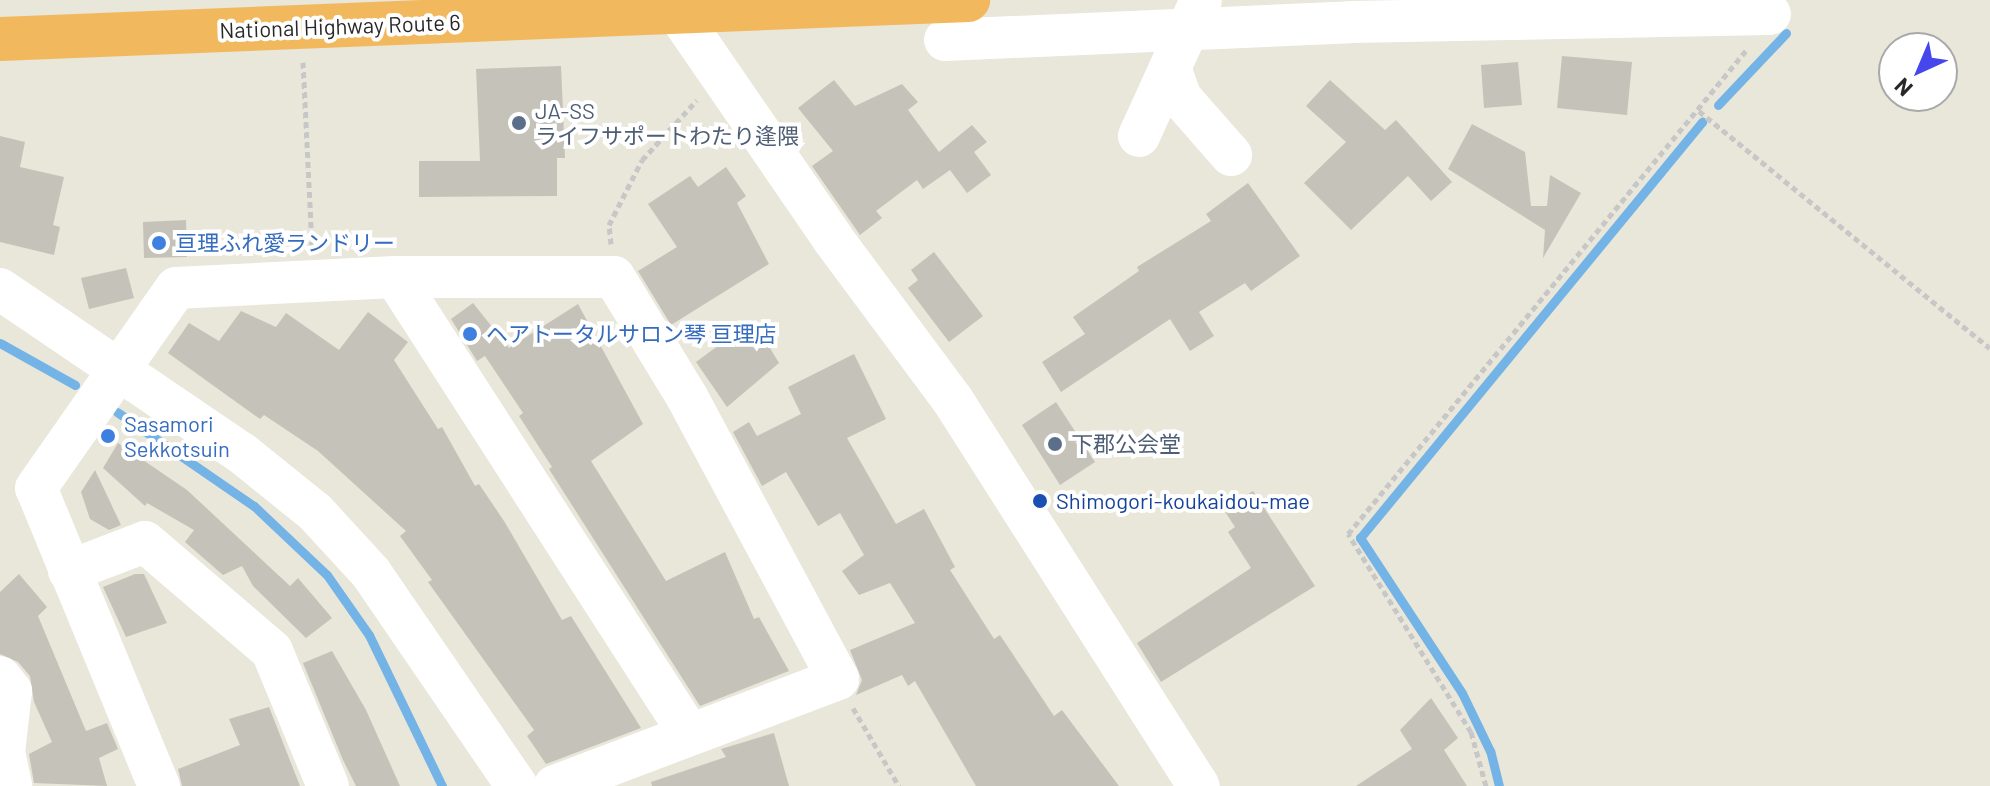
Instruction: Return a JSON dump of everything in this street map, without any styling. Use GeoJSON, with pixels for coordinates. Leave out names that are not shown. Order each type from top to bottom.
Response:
{"type":"FeatureCollection","features":[{"type":"Feature","properties":{"kind":"highway","name":"National Highway Route 6"},"geometry":{"type":"LineString","coordinates":[[0,39],[672,6],[968,0]]}},
{"type":"Feature","properties":{"kind":"street"},"geometry":{"type":"LineString","coordinates":[[672,6],[833,239],[952,399],[1199,786]]}},
{"type":"Feature","properties":{"kind":"street"},"geometry":{"type":"LineString","coordinates":[[945,40],[1186,33],[1351,22],[1770,14]]}},
{"type":"Feature","properties":{"kind":"street"},"geometry":{"type":"LineString","coordinates":[[1139,136],[1186,33]]}},
{"type":"Feature","properties":{"kind":"street"},"geometry":{"type":"LineString","coordinates":[[1186,33],[1181,98],[1231,155]]}},
{"type":"Feature","properties":{"kind":"street"},"geometry":{"type":"LineString","coordinates":[[395,277],[688,732]]}},
{"type":"Feature","properties":{"kind":"street"},"geometry":{"type":"LineString","coordinates":[[159,786],[36,488],[176,288],[395,277],[614,277],[694,410],[838,679],[688,732],[555,786]]}},
{"type":"Feature","properties":{"kind":"street"},"geometry":{"type":"LineString","coordinates":[[0,289],[243,454],[315,512],[389,597],[517,786]]}},
{"type":"Feature","properties":{"kind":"street"},"geometry":{"type":"LineString","coordinates":[[69,571],[145,542],[272,651],[328,786]]}},
{"type":"Feature","properties":{"kind":"street"},"geometry":{"type":"LineString","coordinates":[[0,677],[11,691],[4,752],[11,786]]}},
{"type":"Feature","properties":{"kind":"path"},"geometry":{"type":"LineString","coordinates":[[1486,786],[1471,732],[1348,534],[1699,111],[1770,14]]}},
{"type":"Feature","properties":{"kind":"path"},"geometry":{"type":"LineString","coordinates":[[303,61],[313,281]]}},
{"type":"Feature","properties":{"kind":"path"},"geometry":{"type":"LineString","coordinates":[[614,277],[609,225],[642,160],[699,98]]}},
{"type":"Feature","properties":{"kind":"path"},"geometry":{"type":"LineString","coordinates":[[1699,111],[1990,348]]}},
{"type":"Feature","properties":{"kind":"path"},"geometry":{"type":"LineString","coordinates":[[838,679],[885,769],[899,786]]}},
{"type":"Feature","properties":{"kind":"building"},"geometry":{"type":"Polygon","coordinates":[[[1562,56],[1632,62],[1627,115],[1557,108],[1562,56]]]}},
{"type":"Feature","properties":{"kind":"building"},"geometry":{"type":"Polygon","coordinates":[[[1518,62],[1522,105],[1484,108],[1481,65],[1518,62]]]}},
{"type":"Feature","properties":{"kind":"building"},"geometry":{"type":"Polygon","coordinates":[[[561,66],[565,158],[557,158],[557,196],[419,197],[419,161],[480,161],[476,69],[561,66]]]}},
{"type":"Feature","properties":{"kind":"building"},"geometry":{"type":"Polygon","coordinates":[[[834,80],[855,106],[902,84],[918,102],[908,110],[939,152],[972,125],[987,142],[974,152],[991,175],[967,193],[950,170],[923,189],[917,180],[876,211],[882,218],[860,235],[812,166],[833,151],[798,108],[834,80]]]}},
{"type":"Feature","properties":{"kind":"building"},"geometry":{"type":"Polygon","coordinates":[[[1330,80],[1385,130],[1396,120],[1452,182],[1431,201],[1408,176],[1351,230],[1304,183],[1346,142],[1306,106],[1330,80]]]}},
{"type":"Feature","properties":{"kind":"building"},"geometry":{"type":"Polygon","coordinates":[[[1472,124],[1525,152],[1531,206],[1547,206],[1550,175],[1581,193],[1543,258],[1545,230],[1448,169],[1472,124]]]}},
{"type":"Feature","properties":{"kind":"building"},"geometry":{"type":"Polygon","coordinates":[[[0,136],[25,142],[20,167],[64,177],[53,225],[60,227],[54,255],[0,242],[0,136]]]}},
{"type":"Feature","properties":{"kind":"building"},"geometry":{"type":"Polygon","coordinates":[[[726,167],[746,196],[737,203],[769,264],[671,325],[638,271],[677,247],[648,204],[690,176],[698,187],[726,167]]]}},
{"type":"Feature","properties":{"kind":"building"},"geometry":{"type":"Polygon","coordinates":[[[1248,183],[1300,256],[1251,291],[1245,283],[1199,312],[1214,336],[1190,351],[1170,319],[1061,392],[1042,362],[1085,334],[1073,317],[1139,271],[1137,267],[1211,221],[1206,214],[1248,183]]]}},
{"type":"Feature","properties":{"kind":"building"},"geometry":{"type":"Polygon","coordinates":[[[186,220],[187,257],[144,258],[143,222],[186,220]]]}},
{"type":"Feature","properties":{"kind":"building"},"geometry":{"type":"Polygon","coordinates":[[[934,252],[983,316],[949,342],[908,288],[918,280],[911,270],[934,252]]]}},
{"type":"Feature","properties":{"kind":"building"},"geometry":{"type":"Polygon","coordinates":[[[126,268],[134,298],[89,309],[81,278],[126,268]]]}},
{"type":"Feature","properties":{"kind":"building"},"geometry":{"type":"Polygon","coordinates":[[[473,303],[509,348],[578,304],[643,424],[591,461],[666,581],[725,552],[754,619],[759,617],[789,671],[700,706],[549,469],[552,467],[519,416],[523,413],[485,356],[477,361],[451,319],[473,303]]]}},
{"type":"Feature","properties":{"kind":"building"},"geometry":{"type":"Polygon","coordinates":[[[241,311],[276,327],[286,313],[339,350],[368,312],[408,342],[394,360],[438,429],[442,427],[475,486],[479,484],[504,521],[562,620],[571,616],[641,728],[546,764],[527,736],[534,730],[428,582],[432,580],[400,536],[406,531],[318,451],[264,415],[260,419],[168,353],[189,323],[219,341],[241,311]]]}},
{"type":"Feature","properties":{"kind":"building"},"geometry":{"type":"Polygon","coordinates":[[[753,320],[779,363],[727,407],[696,362],[753,320]]]}},
{"type":"Feature","properties":{"kind":"building"},"geometry":{"type":"Polygon","coordinates":[[[854,354],[886,419],[847,438],[896,524],[924,509],[955,567],[950,570],[994,639],[1000,635],[1054,716],[1062,710],[1119,786],[976,786],[915,681],[908,686],[902,675],[856,695],[862,680],[850,650],[915,623],[890,583],[859,595],[842,571],[864,555],[840,513],[818,526],[786,472],[762,486],[733,432],[749,422],[757,436],[801,414],[788,387],[854,354]]]}},
{"type":"Feature","properties":{"kind":"building"},"geometry":{"type":"Polygon","coordinates":[[[1056,402],[1095,462],[1060,485],[1022,425],[1056,402]]]}},
{"type":"Feature","properties":{"kind":"building"},"geometry":{"type":"Polygon","coordinates":[[[118,443],[187,490],[290,586],[298,578],[332,618],[306,638],[253,586],[242,566],[223,575],[185,542],[194,530],[147,503],[145,506],[103,468],[118,443]]]}},
{"type":"Feature","properties":{"kind":"building"},"geometry":{"type":"Polygon","coordinates":[[[95,470],[121,525],[109,530],[90,519],[81,492],[95,470]]]}},
{"type":"Feature","properties":{"kind":"building"},"geometry":{"type":"Polygon","coordinates":[[[1253,491],[1315,586],[1161,682],[1137,643],[1251,568],[1228,532],[1235,527],[1224,510],[1253,491]]]}},
{"type":"Feature","properties":{"kind":"building"},"geometry":{"type":"Polygon","coordinates":[[[19,574],[47,607],[38,616],[86,731],[107,723],[118,749],[99,758],[107,786],[34,783],[29,754],[52,742],[34,702],[30,676],[18,662],[0,654],[0,592],[19,574]]]}},
{"type":"Feature","properties":{"kind":"building"},"geometry":{"type":"Polygon","coordinates":[[[135,574],[144,574],[167,623],[126,637],[103,587],[135,574]]]}},
{"type":"Feature","properties":{"kind":"building"},"geometry":{"type":"Polygon","coordinates":[[[332,651],[366,710],[400,786],[356,786],[303,663],[332,651]]]}},
{"type":"Feature","properties":{"kind":"building"},"geometry":{"type":"Polygon","coordinates":[[[1431,698],[1458,738],[1444,750],[1467,786],[1356,786],[1412,749],[1400,730],[1431,698]]]}},
{"type":"Feature","properties":{"kind":"building"},"geometry":{"type":"Polygon","coordinates":[[[269,707],[300,786],[182,786],[178,769],[240,745],[229,719],[269,707]]]}},
{"type":"Feature","properties":{"kind":"building"},"geometry":{"type":"Polygon","coordinates":[[[774,733],[789,786],[652,786],[651,782],[726,757],[721,749],[774,733]]]}},
{"type":"Feature","properties":{"kind":"waterway"},"geometry":{"type":"LineString","coordinates":[[1718,105],[1786,33]]}},
{"type":"Feature","properties":{"kind":"waterway"},"geometry":{"type":"LineString","coordinates":[[1499,786],[1490,751],[1462,693],[1360,538],[1702,122]]}},
{"type":"Feature","properties":{"kind":"waterway"},"geometry":{"type":"LineString","coordinates":[[0,343],[75,385]]}},
{"type":"Feature","properties":{"kind":"waterway"},"geometry":{"type":"LineString","coordinates":[[117,412],[254,506],[327,575],[369,635],[442,786]]}},
{"type":"Feature","properties":{"kind":"place","name":"JA-SS ライフサポートわたり逢隈"},"geometry":{"type":"Point","coordinates":[519,123]}},
{"type":"Feature","properties":{"kind":"place","name":"亘理ふれ愛ランドリー"},"geometry":{"type":"Point","coordinates":[159,243]}},
{"type":"Feature","properties":{"kind":"place","name":"ヘアトータルサロン琴 亘理店"},"geometry":{"type":"Point","coordinates":[470,334]}},
{"type":"Feature","properties":{"kind":"place","name":"Sasamori Sekkotsuin"},"geometry":{"type":"Point","coordinates":[108,436]}},
{"type":"Feature","properties":{"kind":"place","name":"下郡公会堂"},"geometry":{"type":"Point","coordinates":[1055,444]}},
{"type":"Feature","properties":{"kind":"place","name":"Shimogori-koukaidou-mae"},"geometry":{"type":"Point","coordinates":[1040,501]}}]}
